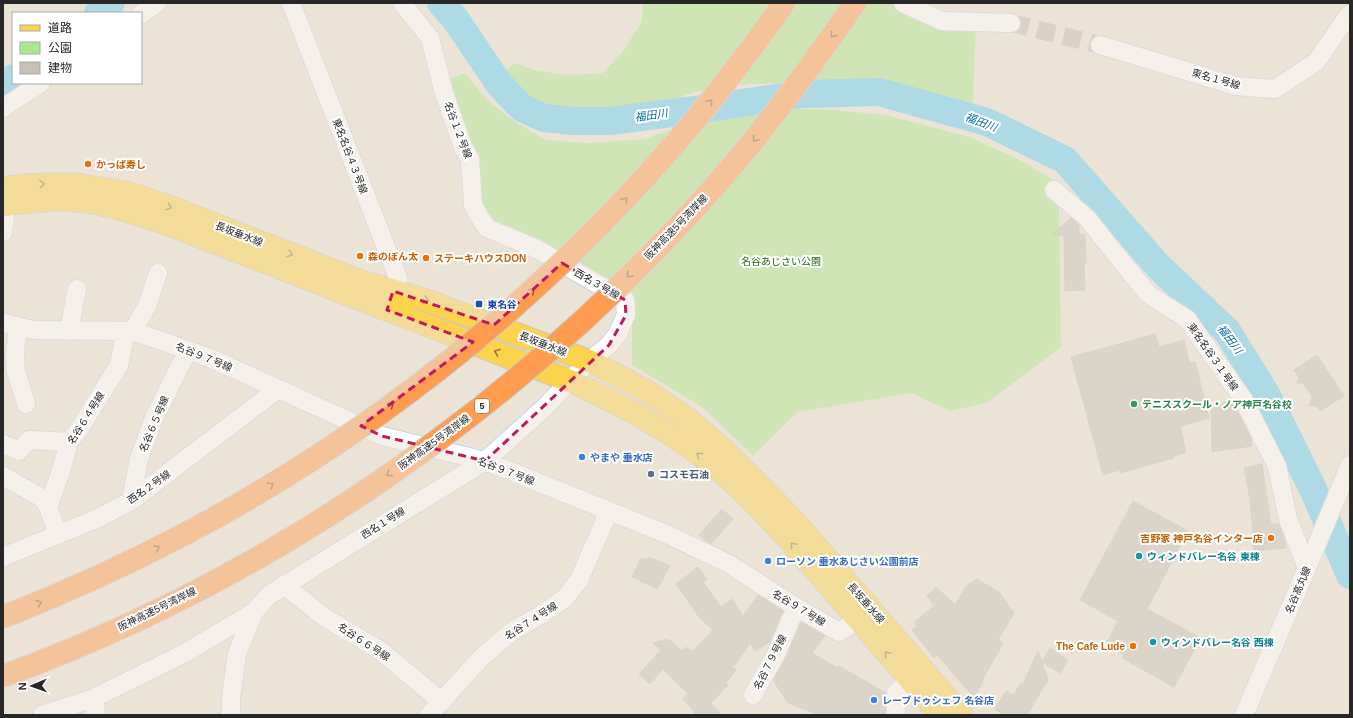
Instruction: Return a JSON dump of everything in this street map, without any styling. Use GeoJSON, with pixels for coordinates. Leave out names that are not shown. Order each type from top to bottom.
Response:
{"type":"FeatureCollection","features":[{"type":"Feature","properties":{"kind":"highway"},"geometry":{"type":"LineString","coordinates":[[3,617],[117,568],[183,535],[247,500],[376,417],[430,376],[498,321],[551,274],[608,218],[664,158],[716,96],[762,36],[784,3]]}},
{"type":"Feature","properties":{"kind":"highway","name":"阪神高速5号湾岸線"},"geometry":{"type":"LineString","coordinates":[[3,676],[76,647],[210,584],[274,548],[337,509],[403,465],[467,418],[532,365],[591,312],[651,254],[706,196],[757,136],[809,70],[855,3]]}},
{"type":"Feature","properties":{"kind":"main road","name":"長坂垂水線"},"geometry":{"type":"LineString","coordinates":[[3,199],[54,200],[93,203],[127,210],[390,300],[615,401],[674,437],[712,465],[750,499],[962,715]]}},
{"type":"Feature","properties":{"kind":"main road","name":"長坂垂水線"},"geometry":{"type":"LineString","coordinates":[[390,300],[423,299],[589,361],[651,394],[678,412],[723,450],[798,525],[865,615],[910,679],[940,715]]}},
{"type":"Feature","properties":{"kind":"street"},"geometry":{"type":"LineString","coordinates":[[142,13],[157,3]]}},
{"type":"Feature","properties":{"kind":"street","name":"東名名谷４３号線"},"geometry":{"type":"LineString","coordinates":[[291,3],[398,278],[390,300]]}},
{"type":"Feature","properties":{"kind":"street","name":"名谷１２号線"},"geometry":{"type":"LineString","coordinates":[[402,3],[430,38],[444,93],[463,146],[470,159],[473,205],[478,216],[487,228],[524,243]]}},
{"type":"Feature","properties":{"kind":"street"},"geometry":{"type":"LineString","coordinates":[[903,3],[942,21],[1011,23]]}},
{"type":"Feature","properties":{"kind":"street","name":"東名１号線"},"geometry":{"type":"LineString","coordinates":[[1100,45],[1236,86],[1275,89],[1316,62],[1350,14]]}},
{"type":"Feature","properties":{"kind":"street"},"geometry":{"type":"LineString","coordinates":[[3,108],[39,84]]}},
{"type":"Feature","properties":{"kind":"street","name":"東名名谷３１号線"},"geometry":{"type":"LineString","coordinates":[[1054,190],[1087,218],[1148,294],[1186,319],[1243,399],[1276,466],[1288,519],[1307,568]]}},
{"type":"Feature","properties":{"kind":"street"},"geometry":{"type":"LineString","coordinates":[[3,199],[5,217],[3,232]]}},
{"type":"Feature","properties":{"kind":"street","name":"西名３号線"},"geometry":{"type":"LineString","coordinates":[[524,243],[625,300],[626,315],[618,333],[609,345],[589,361]]}},
{"type":"Feature","properties":{"kind":"street","name":"名谷６４号線"},"geometry":{"type":"LineString","coordinates":[[48,507],[60,474],[69,442],[78,431],[119,365],[129,331],[147,306],[158,273]]}},
{"type":"Feature","properties":{"kind":"street"},"geometry":{"type":"LineString","coordinates":[[69,331],[77,288]]}},
{"type":"Feature","properties":{"kind":"street"},"geometry":{"type":"LineString","coordinates":[[10,325],[16,371],[26,404]]}},
{"type":"Feature","properties":{"kind":"street","name":"名谷９７号線"},"geometry":{"type":"LineString","coordinates":[[10,325],[34,330],[129,331],[188,350],[210,358],[382,436],[485,461],[669,535],[729,564],[796,607],[839,632],[865,615]]}},
{"type":"Feature","properties":{"kind":"street","name":"名谷６５号線"},"geometry":{"type":"LineString","coordinates":[[131,501],[141,452],[154,418],[188,350]]}},
{"type":"Feature","properties":{"kind":"street","name":"西名１号線"},"geometry":{"type":"LineString","coordinates":[[231,715],[237,654],[254,612],[269,595],[485,461],[544,408],[589,361]]}},
{"type":"Feature","properties":{"kind":"street","name":"西名２号線"},"geometry":{"type":"LineString","coordinates":[[3,557],[96,519],[131,501],[278,389]]}},
{"type":"Feature","properties":{"kind":"street"},"geometry":{"type":"LineString","coordinates":[[3,444],[19,451],[29,440],[69,442]]}},
{"type":"Feature","properties":{"kind":"street","name":"名谷高丸線"},"geometry":{"type":"LineString","coordinates":[[1244,715],[1350,465]]}},
{"type":"Feature","properties":{"kind":"street"},"geometry":{"type":"LineString","coordinates":[[3,476],[42,498],[48,507],[58,535]]}},
{"type":"Feature","properties":{"kind":"street","name":"名谷７４号線"},"geometry":{"type":"LineString","coordinates":[[429,715],[481,658],[511,632],[542,614],[565,598],[579,580],[609,511]]}},
{"type":"Feature","properties":{"kind":"street","name":"名谷６６号線"},"geometry":{"type":"LineString","coordinates":[[284,585],[324,617],[381,651],[442,702]]}},
{"type":"Feature","properties":{"kind":"street","name":"名谷７９号線"},"geometry":{"type":"LineString","coordinates":[[753,695],[776,654],[796,607]]}},
{"type":"Feature","properties":{"kind":"street"},"geometry":{"type":"LineString","coordinates":[[42,715],[95,707],[254,612]]}},
{"type":"Feature","properties":{"kind":"street"},"geometry":{"type":"LineString","coordinates":[[896,715],[896,693],[910,679]]}},
{"type":"Feature","properties":{"kind":"highlighted area"},"geometry":{"type":"Polygon","coordinates":[[[562,263],[625,300],[626,315],[609,345],[485,461],[382,436],[361,426],[473,342],[387,310],[393,291],[494,325],[562,263]]]}},
{"type":"Feature","properties":{"kind":"green space"},"geometry":{"type":"Polygon","coordinates":[[[643,3],[903,3],[976,22],[973,103],[862,82],[835,81],[734,85],[694,92],[667,102],[615,112],[576,115],[548,109],[500,76],[515,63],[534,70],[566,75],[603,73],[623,51],[642,21],[643,3]]]}},
{"type":"Feature","properties":{"kind":"green space","name":"名谷あじさい公園"},"geometry":{"type":"Polygon","coordinates":[[[465,73],[488,101],[514,121],[546,140],[587,143],[645,139],[691,122],[745,112],[798,109],[835,110],[886,115],[970,137],[1022,161],[1070,190],[1059,204],[1061,347],[987,403],[949,411],[912,393],[797,412],[753,456],[701,406],[632,365],[632,293],[541,240],[487,218],[479,205],[446,80],[465,73]]]}},
{"type":"Feature","properties":{"kind":"building"},"geometry":{"type":"Polygon","coordinates":[[[1071,218],[1079,225],[1079,234],[1085,234],[1085,290],[1065,291],[1064,235],[1051,235],[1071,218]]]}},
{"type":"Feature","properties":{"kind":"building"},"geometry":{"type":"Polygon","coordinates":[[[1155,334],[1159,347],[1184,340],[1190,363],[1195,362],[1209,418],[1180,426],[1186,452],[1174,456],[1174,458],[1120,473],[1120,470],[1103,475],[1071,357],[1155,334]]]}},
{"type":"Feature","properties":{"kind":"building"},"geometry":{"type":"Polygon","coordinates":[[[1317,355],[1344,396],[1320,411],[1317,406],[1309,406],[1312,397],[1303,383],[1297,383],[1299,377],[1294,370],[1317,355]]]}},
{"type":"Feature","properties":{"kind":"building"},"geometry":{"type":"Polygon","coordinates":[[[1230,399],[1251,438],[1252,446],[1212,452],[1211,410],[1230,399]]]}},
{"type":"Feature","properties":{"kind":"building"},"geometry":{"type":"Polygon","coordinates":[[[1262,464],[1271,524],[1279,524],[1285,540],[1286,548],[1254,551],[1250,499],[1244,468],[1262,464]]]}},
{"type":"Feature","properties":{"kind":"building"},"geometry":{"type":"Polygon","coordinates":[[[1133,501],[1188,531],[1147,609],[1201,638],[1174,687],[1122,658],[1124,655],[1106,645],[1118,621],[1080,600],[1133,501]]]}},
{"type":"Feature","properties":{"kind":"building"},"geometry":{"type":"Polygon","coordinates":[[[722,509],[733,519],[711,544],[699,535],[722,509]]]}},
{"type":"Feature","properties":{"kind":"building"},"geometry":{"type":"Polygon","coordinates":[[[648,557],[670,566],[657,589],[632,577],[641,558],[647,560],[648,557]]]}},
{"type":"Feature","properties":{"kind":"building"},"geometry":{"type":"Polygon","coordinates":[[[698,567],[707,579],[703,582],[721,607],[732,599],[743,616],[758,595],[783,611],[770,642],[755,651],[750,643],[736,664],[732,666],[736,670],[726,683],[728,685],[711,703],[722,715],[697,715],[683,699],[688,694],[663,669],[650,684],[639,674],[661,650],[653,643],[668,639],[683,651],[686,647],[692,652],[713,630],[699,617],[676,584],[698,567]]]}},
{"type":"Feature","properties":{"kind":"building"},"geometry":{"type":"Polygon","coordinates":[[[977,579],[999,592],[1014,613],[998,640],[1003,643],[974,697],[937,655],[934,658],[912,630],[917,626],[914,622],[934,606],[927,596],[936,587],[955,605],[966,586],[977,579]]]}},
{"type":"Feature","properties":{"kind":"building"},"geometry":{"type":"Polygon","coordinates":[[[801,622],[825,636],[812,653],[837,668],[839,666],[886,693],[886,711],[883,715],[820,715],[788,703],[773,680],[786,658],[801,622]]]}},
{"type":"Feature","properties":{"kind":"building"},"geometry":{"type":"Polygon","coordinates":[[[1050,648],[1068,660],[1060,673],[1042,662],[1050,648]]]}},
{"type":"Feature","properties":{"kind":"building"},"geometry":{"type":"Polygon","coordinates":[[[1038,651],[1048,680],[1027,715],[1004,715],[995,709],[1006,691],[1013,695],[1021,683],[1023,684],[1038,651]]]}},
{"type":"Feature","properties":{"kind":"waterway","name":"福田川"},"geometry":{"type":"LineString","coordinates":[[99,12],[111,3]]}},
{"type":"Feature","properties":{"kind":"waterway","name":"福田川"},"geometry":{"type":"LineString","coordinates":[[441,3],[456,20],[499,84],[522,108],[544,118],[574,121],[609,121],[802,94],[879,92],[987,122],[1065,160],[1158,266],[1227,331],[1266,394],[1313,489],[1350,575]]}},
{"type":"Feature","properties":{"kind":"waterway","name":"福田川"},"geometry":{"type":"LineString","coordinates":[[3,85],[12,79]]}},
{"type":"Feature","properties":{"kind":"tunnel"},"geometry":{"type":"LineString","coordinates":[[1011,23],[1100,45]]}},
{"type":"Feature","properties":{"kind":"place","name":"かっぱ寿し"},"geometry":{"type":"Point","coordinates":[88,164]}},
{"type":"Feature","properties":{"kind":"place","name":"森のぽん太"},"geometry":{"type":"Point","coordinates":[360,256]}},
{"type":"Feature","properties":{"kind":"place","name":"ステーキハウスDON"},"geometry":{"type":"Point","coordinates":[426,258]}},
{"type":"Feature","properties":{"kind":"place","name":"東名谷"},"geometry":{"type":"Point","coordinates":[479,304]}},
{"type":"Feature","properties":{"kind":"place","name":"テニススクール・ノア神戸名谷校"},"geometry":{"type":"Point","coordinates":[1134,404]}},
{"type":"Feature","properties":{"kind":"place","name":"やまや 垂水店"},"geometry":{"type":"Point","coordinates":[582,457]}},
{"type":"Feature","properties":{"kind":"place","name":"コスモ石油"},"geometry":{"type":"Point","coordinates":[651,474]}},
{"type":"Feature","properties":{"kind":"place","name":"吉野家 神戸名谷インター店"},"geometry":{"type":"Point","coordinates":[1271,538]}},
{"type":"Feature","properties":{"kind":"place","name":"ウィンドバレー名谷 東棟"},"geometry":{"type":"Point","coordinates":[1139,556]}},
{"type":"Feature","properties":{"kind":"place","name":"ローソン 垂水あじさい公園前店"},"geometry":{"type":"Point","coordinates":[768,561]}},
{"type":"Feature","properties":{"kind":"place","name":"ウィンドバレー名谷 西棟"},"geometry":{"type":"Point","coordinates":[1153,642]}},
{"type":"Feature","properties":{"kind":"place","name":"The Cafe Lude"},"geometry":{"type":"Point","coordinates":[1133,646]}},
{"type":"Feature","properties":{"kind":"place","name":"レーブドゥシェフ 名谷店"},"geometry":{"type":"Point","coordinates":[874,700]}}]}
